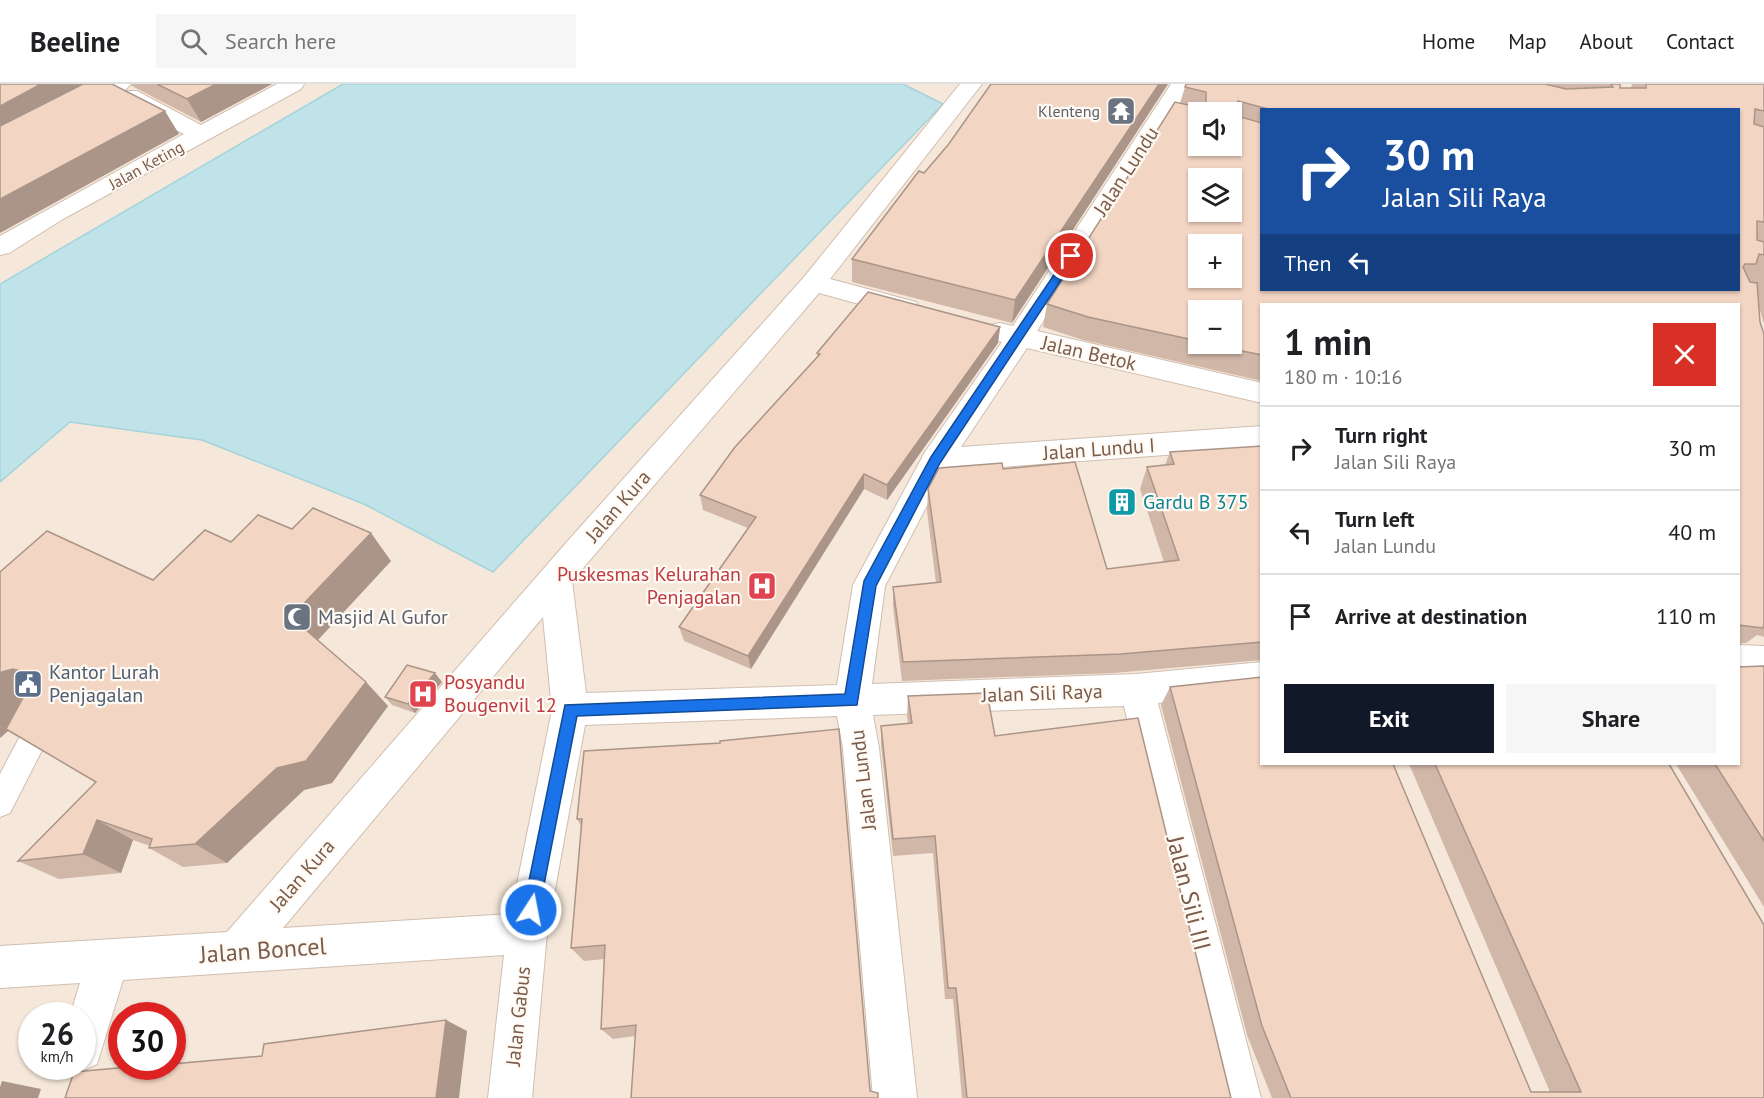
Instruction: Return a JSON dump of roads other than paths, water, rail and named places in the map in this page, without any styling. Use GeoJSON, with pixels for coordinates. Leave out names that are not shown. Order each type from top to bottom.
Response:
{"type":"FeatureCollection","features":[{"type":"Feature","properties":{"kind":"street","name":"Jalan Keting"},"geometry":{"type":"LineString","coordinates":[[0,247],[293,84]]}},
{"type":"Feature","properties":{"kind":"street","name":"Jalan Kura"},"geometry":{"type":"LineString","coordinates":[[237,952],[555,579],[813,284],[971,84]]}},
{"type":"Feature","properties":{"kind":"street","name":"Jalan Lundu"},"geometry":{"type":"LineString","coordinates":[[895,1098],[861,748],[852,700],[869,585],[936,460],[1171,117],[1182,84]]}},
{"type":"Feature","properties":{"kind":"street"},"geometry":{"type":"LineString","coordinates":[[0,151],[112,85],[202,134]]}},
{"type":"Feature","properties":{"kind":"street"},"geometry":{"type":"LineString","coordinates":[[813,284],[928,313]]}},
{"type":"Feature","properties":{"kind":"street","name":"Jalan Betok"},"geometry":{"type":"LineString","coordinates":[[974,325],[1260,393]]}},
{"type":"Feature","properties":{"kind":"street","name":"Jalan Lundu I"},"geometry":{"type":"LineString","coordinates":[[936,460],[1260,437]]}},
{"type":"Feature","properties":{"kind":"street","name":"Jalan Gabus"},"geometry":{"type":"LineString","coordinates":[[510,1098],[527,933],[570,710],[555,579]]}},
{"type":"Feature","properties":{"kind":"street"},"geometry":{"type":"LineString","coordinates":[[1740,660],[1764,661]]}},
{"type":"Feature","properties":{"kind":"street","name":"Jalan Sili Raya"},"geometry":{"type":"LineString","coordinates":[[570,710],[1136,690],[1260,677]]}},
{"type":"Feature","properties":{"kind":"street","name":"Jalan Sili III"},"geometry":{"type":"LineString","coordinates":[[1136,690],[1148,726],[1239,1098]]}},
{"type":"Feature","properties":{"kind":"street","name":"Jalan Boncel"},"geometry":{"type":"LineString","coordinates":[[0,967],[107,962],[527,933]]}},
{"type":"Feature","properties":{"kind":"street"},"geometry":{"type":"LineString","coordinates":[[96,1002],[107,962]]}},
{"type":"Feature","properties":{"kind":"lane"},"geometry":{"type":"LineString","coordinates":[[0,803],[50,708]]}},
{"type":"Feature","properties":{"kind":"water"},"geometry":{"type":"Polygon","coordinates":[[[343,84],[903,84],[943,104],[493,572],[364,504],[202,440],[70,422],[0,482],[0,284],[343,84]]]}},
{"type":"Feature","properties":{"kind":"place","name":"Klenteng"},"geometry":{"type":"Point","coordinates":[1121,111]}},
{"type":"Feature","properties":{"kind":"place","name":"Gardu B 375"},"geometry":{"type":"Point","coordinates":[1122,502]}},
{"type":"Feature","properties":{"kind":"place","name":"Puskesmas Kelurahan Penjagalan"},"geometry":{"type":"Point","coordinates":[762,586]}},
{"type":"Feature","properties":{"kind":"place","name":"Masjid Al Gufor"},"geometry":{"type":"Point","coordinates":[297,617]}},
{"type":"Feature","properties":{"kind":"place","name":"Kantor Lurah Penjagalan"},"geometry":{"type":"Point","coordinates":[28,684]}},
{"type":"Feature","properties":{"kind":"place","name":"Posyandu Bougenvil 12"},"geometry":{"type":"Point","coordinates":[423,694]}}]}
